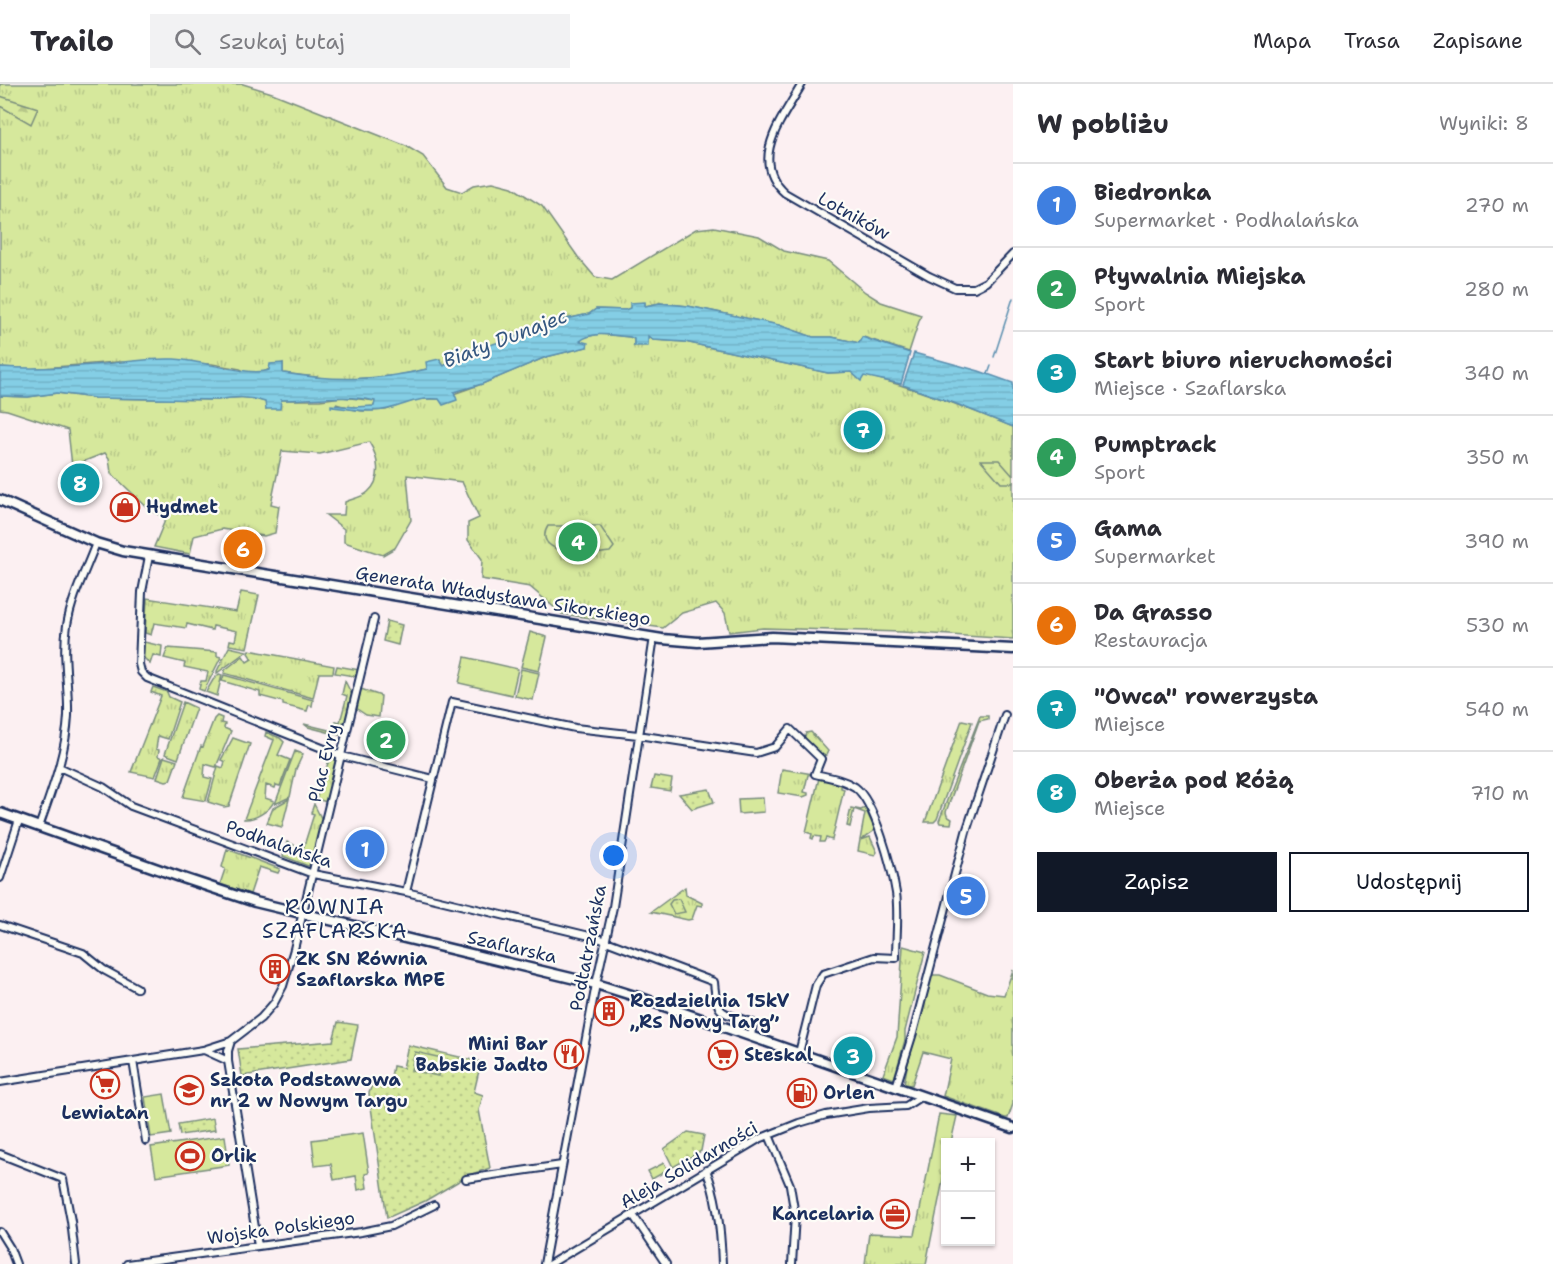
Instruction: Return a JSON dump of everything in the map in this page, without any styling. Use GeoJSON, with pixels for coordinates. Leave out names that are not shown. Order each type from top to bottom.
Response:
{"type":"FeatureCollection","features":[{"type":"Feature","properties":{"kind":"street","name":"Lotników"},"geometry":{"type":"LineString","coordinates":[[802,84],[774,135],[769,150],[769,172],[776,186],[785,194],[929,276],[955,288],[974,288],[986,282],[1013,254]]}},
{"type":"Feature","properties":{"kind":"street","name":"Generała Władysława Sikorskiego"},"geometry":{"type":"LineString","coordinates":[[0,500],[96,543],[149,556],[654,637],[698,642],[772,637],[1013,649]]}},
{"type":"Feature","properties":{"kind":"street"},"geometry":{"type":"LineString","coordinates":[[39,827],[59,767],[68,715],[65,658],[67,626],[72,605],[96,543]]}},
{"type":"Feature","properties":{"kind":"street"},"geometry":{"type":"LineString","coordinates":[[149,556],[142,592],[139,664],[141,672],[147,678],[342,756],[433,779]]}},
{"type":"Feature","properties":{"kind":"street","name":"Plac Evry"},"geometry":{"type":"LineString","coordinates":[[0,1082],[203,1050],[231,1041],[261,1018],[274,1003],[287,975],[303,914],[374,619]]}},
{"type":"Feature","properties":{"kind":"street","name":"Podtatrzańska"},"geometry":{"type":"LineString","coordinates":[[544,1264],[606,940],[654,637]]}},
{"type":"Feature","properties":{"kind":"street"},"geometry":{"type":"LineString","coordinates":[[406,892],[452,702],[575,728],[756,753],[776,747],[790,729],[821,759],[815,774],[835,778],[852,785],[869,803],[888,857],[896,895],[896,958],[874,957],[823,974],[816,985],[799,1053]]}},
{"type":"Feature","properties":{"kind":"street"},"geometry":{"type":"LineString","coordinates":[[896,1087],[913,1033],[964,839],[1005,715]]}},
{"type":"Feature","properties":{"kind":"street","name":"Podhalańska"},"geometry":{"type":"LineString","coordinates":[[59,767],[103,787],[131,806],[313,874],[406,892],[606,940],[714,982],[716,1005],[720,1010],[753,1023],[752,1036]]}},
{"type":"Feature","properties":{"kind":"street","name":"Szaflarska"},"geometry":{"type":"LineString","coordinates":[[0,813],[215,889],[303,914],[596,984],[664,1005],[1013,1128]]}},
{"type":"Feature","properties":{"kind":"street"},"geometry":{"type":"LineString","coordinates":[[0,878],[19,820]]}},
{"type":"Feature","properties":{"kind":"street"},"geometry":{"type":"LineString","coordinates":[[0,925],[83,953],[104,970],[137,988]]}},
{"type":"Feature","properties":{"kind":"street"},"geometry":{"type":"LineString","coordinates":[[231,1041],[228,1061],[258,1246]]}},
{"type":"Feature","properties":{"kind":"street"},"geometry":{"type":"LineString","coordinates":[[203,1050],[228,1061]]}},
{"type":"Feature","properties":{"kind":"street"},"geometry":{"type":"LineString","coordinates":[[133,1061],[146,1141]]}},
{"type":"Feature","properties":{"kind":"street","name":"Aleja Solidarności"},"geometry":{"type":"LineString","coordinates":[[550,1264],[705,1170],[769,1135],[826,1115],[869,1108],[906,1106],[917,1099],[918,1095]]}},
{"type":"Feature","properties":{"kind":"street"},"geometry":{"type":"LineString","coordinates":[[769,1135],[790,1185],[795,1215],[792,1264]]}},
{"type":"Feature","properties":{"kind":"street"},"geometry":{"type":"LineString","coordinates":[[0,1154],[63,1179],[70,1212],[76,1264]]}},
{"type":"Feature","properties":{"kind":"street"},"geometry":{"type":"LineString","coordinates":[[466,1179],[562,1165]]}},
{"type":"Feature","properties":{"kind":"street"},"geometry":{"type":"LineString","coordinates":[[705,1170],[710,1179],[718,1216],[722,1264]]}},
{"type":"Feature","properties":{"kind":"street","name":"Wojska Polskiego"},"geometry":{"type":"LineString","coordinates":[[127,1264],[391,1226],[434,1205]]}},
{"type":"Feature","properties":{"kind":"street"},"geometry":{"type":"LineString","coordinates":[[633,1215],[666,1264]]}},
{"type":"Feature","properties":{"kind":"street"},"geometry":{"type":"LineString","coordinates":[[0,1232],[16,1264]]}},
{"type":"Feature","properties":{"kind":"green space"},"geometry":{"type":"Polygon","coordinates":[[[0,84],[243,84],[272,93],[406,146],[423,156],[447,187],[462,192],[474,185],[493,182],[512,187],[542,206],[595,277],[612,280],[696,229],[714,227],[759,236],[784,251],[828,261],[865,292],[881,302],[921,315],[909,352],[863,337],[859,343],[832,337],[813,337],[778,325],[688,306],[660,303],[645,306],[645,303],[625,310],[596,309],[589,314],[553,322],[544,330],[526,333],[451,360],[443,367],[440,359],[427,369],[395,376],[340,380],[283,373],[283,363],[261,373],[212,364],[117,362],[29,369],[0,367],[0,84]]]}},
{"type":"Feature","properties":{"kind":"green space"},"geometry":{"type":"Polygon","coordinates":[[[0,96],[38,108],[31,124],[0,106],[0,96]]]}},
{"type":"Feature","properties":{"kind":"green space"},"geometry":{"type":"Polygon","coordinates":[[[600,334],[630,337],[634,339],[634,346],[648,336],[653,340],[685,342],[828,373],[851,372],[861,380],[864,375],[902,386],[1013,427],[1013,639],[902,632],[763,628],[729,632],[725,613],[716,603],[682,613],[663,628],[562,614],[530,587],[481,579],[482,559],[468,540],[468,523],[479,518],[462,482],[407,475],[411,520],[395,548],[383,555],[344,542],[344,529],[326,515],[344,515],[345,502],[363,495],[373,487],[378,467],[369,442],[320,454],[282,451],[271,504],[279,506],[275,533],[264,536],[222,529],[194,536],[190,554],[154,547],[166,518],[151,511],[111,473],[109,458],[105,453],[72,466],[68,430],[0,409],[0,396],[28,397],[57,393],[94,398],[218,400],[248,398],[266,402],[266,409],[281,400],[320,400],[342,397],[376,401],[374,406],[364,407],[336,404],[340,407],[362,411],[386,410],[415,399],[439,399],[546,357],[587,347],[579,341],[585,337],[600,334]]]}},
{"type":"Feature","properties":{"kind":"green space"},"geometry":{"type":"Polygon","coordinates":[[[981,460],[999,460],[1013,476],[1013,483],[1001,483],[981,460]]]}},
{"type":"Feature","properties":{"kind":"green space"},"geometry":{"type":"Polygon","coordinates":[[[548,526],[600,526],[614,547],[610,552],[575,555],[551,546],[547,542],[545,533],[548,526]]]}},
{"type":"Feature","properties":{"kind":"green space"},"geometry":{"type":"Polygon","coordinates":[[[241,592],[259,595],[247,648],[229,645],[230,640],[235,641],[237,631],[213,626],[212,630],[187,624],[186,628],[154,623],[151,635],[145,633],[147,598],[236,612],[241,592]]]}},
{"type":"Feature","properties":{"kind":"green space"},"geometry":{"type":"Polygon","coordinates":[[[387,621],[402,625],[398,645],[383,641],[387,621]]]}},
{"type":"Feature","properties":{"kind":"green space"},"geometry":{"type":"Polygon","coordinates":[[[530,632],[547,637],[539,671],[521,667],[530,632]]]}},
{"type":"Feature","properties":{"kind":"green space"},"geometry":{"type":"Polygon","coordinates":[[[144,642],[162,646],[161,657],[153,655],[150,664],[143,657],[144,642]]]}},
{"type":"Feature","properties":{"kind":"green space"},"geometry":{"type":"Polygon","coordinates":[[[229,647],[247,651],[217,673],[217,671],[229,647]]]}},
{"type":"Feature","properties":{"kind":"green space"},"geometry":{"type":"Polygon","coordinates":[[[168,648],[217,652],[217,656],[221,657],[204,691],[199,689],[201,681],[206,681],[208,672],[184,667],[185,663],[164,658],[168,648]]]}},
{"type":"Feature","properties":{"kind":"green space"},"geometry":{"type":"Polygon","coordinates":[[[249,650],[334,666],[333,673],[319,673],[313,698],[224,673],[243,656],[247,662],[252,659],[248,653],[249,650]]]}},
{"type":"Feature","properties":{"kind":"green space"},"geometry":{"type":"Polygon","coordinates":[[[465,657],[518,669],[512,695],[459,683],[465,657]]]}},
{"type":"Feature","properties":{"kind":"green space"},"geometry":{"type":"Polygon","coordinates":[[[337,666],[360,670],[354,676],[335,673],[337,666]]]}},
{"type":"Feature","properties":{"kind":"green space"},"geometry":{"type":"Polygon","coordinates":[[[521,669],[539,673],[533,700],[515,696],[521,669]]]}},
{"type":"Feature","properties":{"kind":"green space"},"geometry":{"type":"Polygon","coordinates":[[[219,674],[222,675],[217,696],[206,692],[213,680],[219,674]]]}},
{"type":"Feature","properties":{"kind":"green space"},"geometry":{"type":"Polygon","coordinates":[[[224,675],[313,700],[312,706],[309,705],[307,711],[283,705],[283,702],[260,696],[260,692],[222,681],[224,675]]]}},
{"type":"Feature","properties":{"kind":"green space"},"geometry":{"type":"Polygon","coordinates":[[[345,681],[353,697],[347,722],[343,722],[339,735],[304,724],[333,731],[336,721],[340,722],[347,696],[342,694],[345,681]]]}},
{"type":"Feature","properties":{"kind":"green space"},"geometry":{"type":"Polygon","coordinates":[[[153,687],[167,692],[169,697],[180,702],[168,739],[158,736],[156,749],[159,750],[158,756],[162,758],[155,777],[131,772],[161,696],[151,692],[153,687]]]}},
{"type":"Feature","properties":{"kind":"green space"},"geometry":{"type":"Polygon","coordinates":[[[361,689],[381,696],[379,717],[366,715],[357,709],[361,689]]]}},
{"type":"Feature","properties":{"kind":"green space"},"geometry":{"type":"Polygon","coordinates":[[[183,702],[196,708],[178,759],[165,754],[183,702]]]}},
{"type":"Feature","properties":{"kind":"green space"},"geometry":{"type":"Polygon","coordinates":[[[217,716],[222,718],[221,723],[225,724],[224,728],[231,731],[216,767],[205,764],[204,777],[212,779],[206,801],[183,797],[201,746],[203,747],[217,716]]]}},
{"type":"Feature","properties":{"kind":"green space"},"geometry":{"type":"Polygon","coordinates":[[[980,716],[988,716],[988,719],[979,721],[946,812],[947,816],[952,819],[951,824],[940,823],[939,821],[980,716]]]}},
{"type":"Feature","properties":{"kind":"green space"},"geometry":{"type":"Polygon","coordinates":[[[962,720],[972,722],[937,819],[934,822],[925,822],[962,720]]]}},
{"type":"Feature","properties":{"kind":"green space"},"geometry":{"type":"Polygon","coordinates":[[[266,732],[284,742],[278,755],[290,760],[280,786],[276,785],[275,788],[266,785],[265,798],[274,801],[272,805],[261,814],[244,819],[274,740],[265,736],[266,732]]]}},
{"type":"Feature","properties":{"kind":"green space"},"geometry":{"type":"Polygon","coordinates":[[[811,732],[828,751],[826,755],[822,756],[804,739],[806,733],[811,732]]]}},
{"type":"Feature","properties":{"kind":"green space"},"geometry":{"type":"Polygon","coordinates":[[[233,738],[250,744],[229,806],[224,807],[208,802],[218,766],[223,768],[225,762],[221,760],[233,738]]]}},
{"type":"Feature","properties":{"kind":"green space"},"geometry":{"type":"Polygon","coordinates":[[[295,751],[303,754],[296,769],[290,797],[275,804],[295,751]]]}},
{"type":"Feature","properties":{"kind":"green space"},"geometry":{"type":"Polygon","coordinates":[[[164,757],[177,761],[170,780],[166,781],[157,778],[164,757]]]}},
{"type":"Feature","properties":{"kind":"green space"},"geometry":{"type":"Polygon","coordinates":[[[332,757],[335,758],[337,764],[327,802],[316,799],[332,757]]]}},
{"type":"Feature","properties":{"kind":"green space"},"geometry":{"type":"Polygon","coordinates":[[[782,769],[813,774],[808,775],[804,792],[808,795],[803,797],[778,793],[782,769]]]}},
{"type":"Feature","properties":{"kind":"green space"},"geometry":{"type":"Polygon","coordinates":[[[654,776],[672,779],[670,791],[651,788],[654,776]]]}},
{"type":"Feature","properties":{"kind":"green space"},"geometry":{"type":"Polygon","coordinates":[[[819,778],[841,783],[841,788],[844,789],[832,840],[826,838],[824,842],[820,842],[821,837],[814,836],[813,839],[812,834],[806,832],[819,778]]]}},
{"type":"Feature","properties":{"kind":"green space"},"geometry":{"type":"Polygon","coordinates":[[[709,789],[714,802],[692,809],[679,794],[709,789]]]}},
{"type":"Feature","properties":{"kind":"green space"},"geometry":{"type":"Polygon","coordinates":[[[763,798],[764,812],[739,814],[738,799],[763,798]]]}},
{"type":"Feature","properties":{"kind":"green space"},"geometry":{"type":"Polygon","coordinates":[[[289,799],[282,827],[267,823],[273,808],[289,799]]]}},
{"type":"Feature","properties":{"kind":"green space"},"geometry":{"type":"Polygon","coordinates":[[[314,804],[322,820],[311,863],[308,866],[283,856],[287,842],[294,845],[292,849],[302,852],[314,814],[311,813],[314,804]]]}},
{"type":"Feature","properties":{"kind":"green space"},"geometry":{"type":"Polygon","coordinates":[[[851,808],[861,810],[865,808],[875,830],[861,840],[870,837],[877,852],[875,855],[858,851],[865,813],[854,809],[850,827],[847,826],[851,808]]]}},
{"type":"Feature","properties":{"kind":"green space"},"geometry":{"type":"Polygon","coordinates":[[[227,849],[280,869],[278,873],[259,867],[250,894],[220,884],[225,869],[222,867],[227,849]]]}},
{"type":"Feature","properties":{"kind":"green space"},"geometry":{"type":"Polygon","coordinates":[[[685,887],[686,895],[702,903],[702,906],[697,905],[692,919],[651,912],[685,887]]]}},
{"type":"Feature","properties":{"kind":"green space"},"geometry":{"type":"Polygon","coordinates":[[[679,899],[685,912],[674,914],[669,904],[672,900],[679,899]]]}},
{"type":"Feature","properties":{"kind":"green space"},"geometry":{"type":"Polygon","coordinates":[[[903,946],[925,952],[894,1079],[883,1075],[897,1037],[903,946]]]}},
{"type":"Feature","properties":{"kind":"green space"},"geometry":{"type":"Polygon","coordinates":[[[1013,970],[1013,1104],[1008,1118],[943,1096],[951,1059],[923,1052],[912,1085],[904,1084],[932,975],[940,975],[987,993],[1004,995],[1013,970]]]}},
{"type":"Feature","properties":{"kind":"green space"},"geometry":{"type":"Polygon","coordinates":[[[338,1022],[358,1025],[351,1059],[242,1076],[238,1049],[333,1041],[338,1022]]]}},
{"type":"Feature","properties":{"kind":"green space"},"geometry":{"type":"Polygon","coordinates":[[[408,1045],[481,1062],[474,1092],[483,1095],[479,1110],[490,1168],[469,1175],[425,1201],[387,1218],[369,1093],[372,1085],[389,1088],[393,1066],[403,1068],[408,1045]]]}},
{"type":"Feature","properties":{"kind":"green space"},"geometry":{"type":"Polygon","coordinates":[[[415,1052],[442,1058],[438,1076],[411,1070],[415,1052]]]}},
{"type":"Feature","properties":{"kind":"green space"},"geometry":{"type":"Polygon","coordinates":[[[164,1094],[171,1134],[151,1137],[145,1097],[164,1094]]]}},
{"type":"Feature","properties":{"kind":"green space"},"geometry":{"type":"Polygon","coordinates":[[[939,1114],[957,1116],[952,1138],[941,1138],[941,1190],[926,1264],[865,1264],[869,1233],[915,1235],[939,1114]]]}},
{"type":"Feature","properties":{"kind":"green space"},"geometry":{"type":"Polygon","coordinates":[[[213,1118],[215,1130],[180,1135],[178,1124],[213,1118]]]}},
{"type":"Feature","properties":{"kind":"green space"},"geometry":{"type":"Polygon","coordinates":[[[688,1132],[704,1135],[701,1151],[673,1167],[664,1149],[688,1132]]]}},
{"type":"Feature","properties":{"kind":"green space"},"geometry":{"type":"Polygon","coordinates":[[[363,1133],[369,1173],[365,1174],[367,1188],[358,1190],[356,1176],[334,1180],[331,1164],[315,1166],[312,1140],[363,1133]]]}},
{"type":"Feature","properties":{"kind":"green space","name":"Orlik"},"geometry":{"type":"Polygon","coordinates":[[[225,1136],[229,1165],[156,1176],[151,1147],[225,1136]]]}},
{"type":"Feature","properties":{"kind":"green space"},"geometry":{"type":"Polygon","coordinates":[[[664,1163],[668,1170],[652,1179],[648,1171],[664,1163]]]}},
{"type":"Feature","properties":{"kind":"water"},"geometry":{"type":"Polygon","coordinates":[[[645,302],[645,306],[660,303],[688,306],[779,325],[813,337],[832,337],[859,343],[862,337],[910,353],[901,384],[864,376],[861,381],[851,372],[828,373],[685,342],[653,340],[648,336],[648,346],[634,346],[634,339],[630,337],[598,335],[580,341],[588,343],[587,347],[546,357],[482,384],[454,392],[457,400],[443,405],[439,399],[424,399],[388,409],[367,411],[331,407],[331,405],[374,406],[375,401],[328,398],[281,400],[280,409],[266,409],[265,402],[242,398],[218,400],[94,398],[57,393],[28,397],[0,396],[0,367],[57,367],[174,359],[260,372],[269,370],[270,364],[283,363],[283,373],[320,377],[391,376],[427,369],[426,362],[439,359],[444,366],[451,360],[475,350],[526,333],[544,330],[553,322],[589,314],[596,309],[625,310],[630,308],[630,303],[645,302]]]}},
{"type":"Feature","properties":{"kind":"water"},"geometry":{"type":"Polygon","coordinates":[[[914,353],[1013,383],[1013,427],[903,385],[914,353]]]}},
{"type":"Feature","properties":{"kind":"waterway"},"geometry":{"type":"LineString","coordinates":[[994,357],[1013,298]]}},
{"type":"Feature","properties":{"kind":"waterway"},"geometry":{"type":"LineString","coordinates":[[988,374],[991,366]]}},
{"type":"Feature","properties":{"kind":"place","name":"\"Owca\" rowerzysta"},"geometry":{"type":"Point","coordinates":[863,430]}},
{"type":"Feature","properties":{"kind":"place","name":"Oberża pod Różą"},"geometry":{"type":"Point","coordinates":[80,483]}},
{"type":"Feature","properties":{"kind":"place","name":"Hydmet"},"geometry":{"type":"Point","coordinates":[125,507]}},
{"type":"Feature","properties":{"kind":"place","name":"Pumptrack"},"geometry":{"type":"Point","coordinates":[578,542]}},
{"type":"Feature","properties":{"kind":"place","name":"Da Grasso"},"geometry":{"type":"Point","coordinates":[243,549]}},
{"type":"Feature","properties":{"kind":"place","name":"Pływalnia Miejska"},"geometry":{"type":"Point","coordinates":[386,740]}},
{"type":"Feature","properties":{"kind":"place","name":"Biedronka"},"geometry":{"type":"Point","coordinates":[365,849]}},
{"type":"Feature","properties":{"kind":"place","name":"Gama"},"geometry":{"type":"Point","coordinates":[966,896]}},
{"type":"Feature","properties":{"kind":"place","name":"ZK SN Równia Szaflarska MPE"},"geometry":{"type":"Point","coordinates":[275,969]}},
{"type":"Feature","properties":{"kind":"place","name":"Rozdzielnia 15kV „RS Nowy Targ”"},"geometry":{"type":"Point","coordinates":[609,1011]}},
{"type":"Feature","properties":{"kind":"place","name":"Mini Bar Babskie Jadło"},"geometry":{"type":"Point","coordinates":[569,1054]}},
{"type":"Feature","properties":{"kind":"place","name":"Steskal"},"geometry":{"type":"Point","coordinates":[723,1055]}},
{"type":"Feature","properties":{"kind":"place","name":"Start biuro nieruchomości"},"geometry":{"type":"Point","coordinates":[853,1056]}},
{"type":"Feature","properties":{"kind":"place","name":"Lewiatan"},"geometry":{"type":"Point","coordinates":[105,1084]}},
{"type":"Feature","properties":{"kind":"place","name":"Szkoła Podstawowa nr 2 w Nowym Targu"},"geometry":{"type":"Point","coordinates":[189,1090]}},
{"type":"Feature","properties":{"kind":"place","name":"Orlen"},"geometry":{"type":"Point","coordinates":[802,1093]}},
{"type":"Feature","properties":{"kind":"place","name":"Orlik"},"geometry":{"type":"Point","coordinates":[190,1156]}},
{"type":"Feature","properties":{"kind":"place","name":"Kancelaria"},"geometry":{"type":"Point","coordinates":[895,1214]}},
{"type":"Feature","properties":{"kind":"district","name":"RÓWNIA SZAFLARSKA"},"geometry":{"type":"Point","coordinates":[335,919]}},
{"type":"Feature","properties":{"kind":"water label","name":"Biały Dunajec"},"geometry":{"type":"Point","coordinates":[505,338]}}]}
